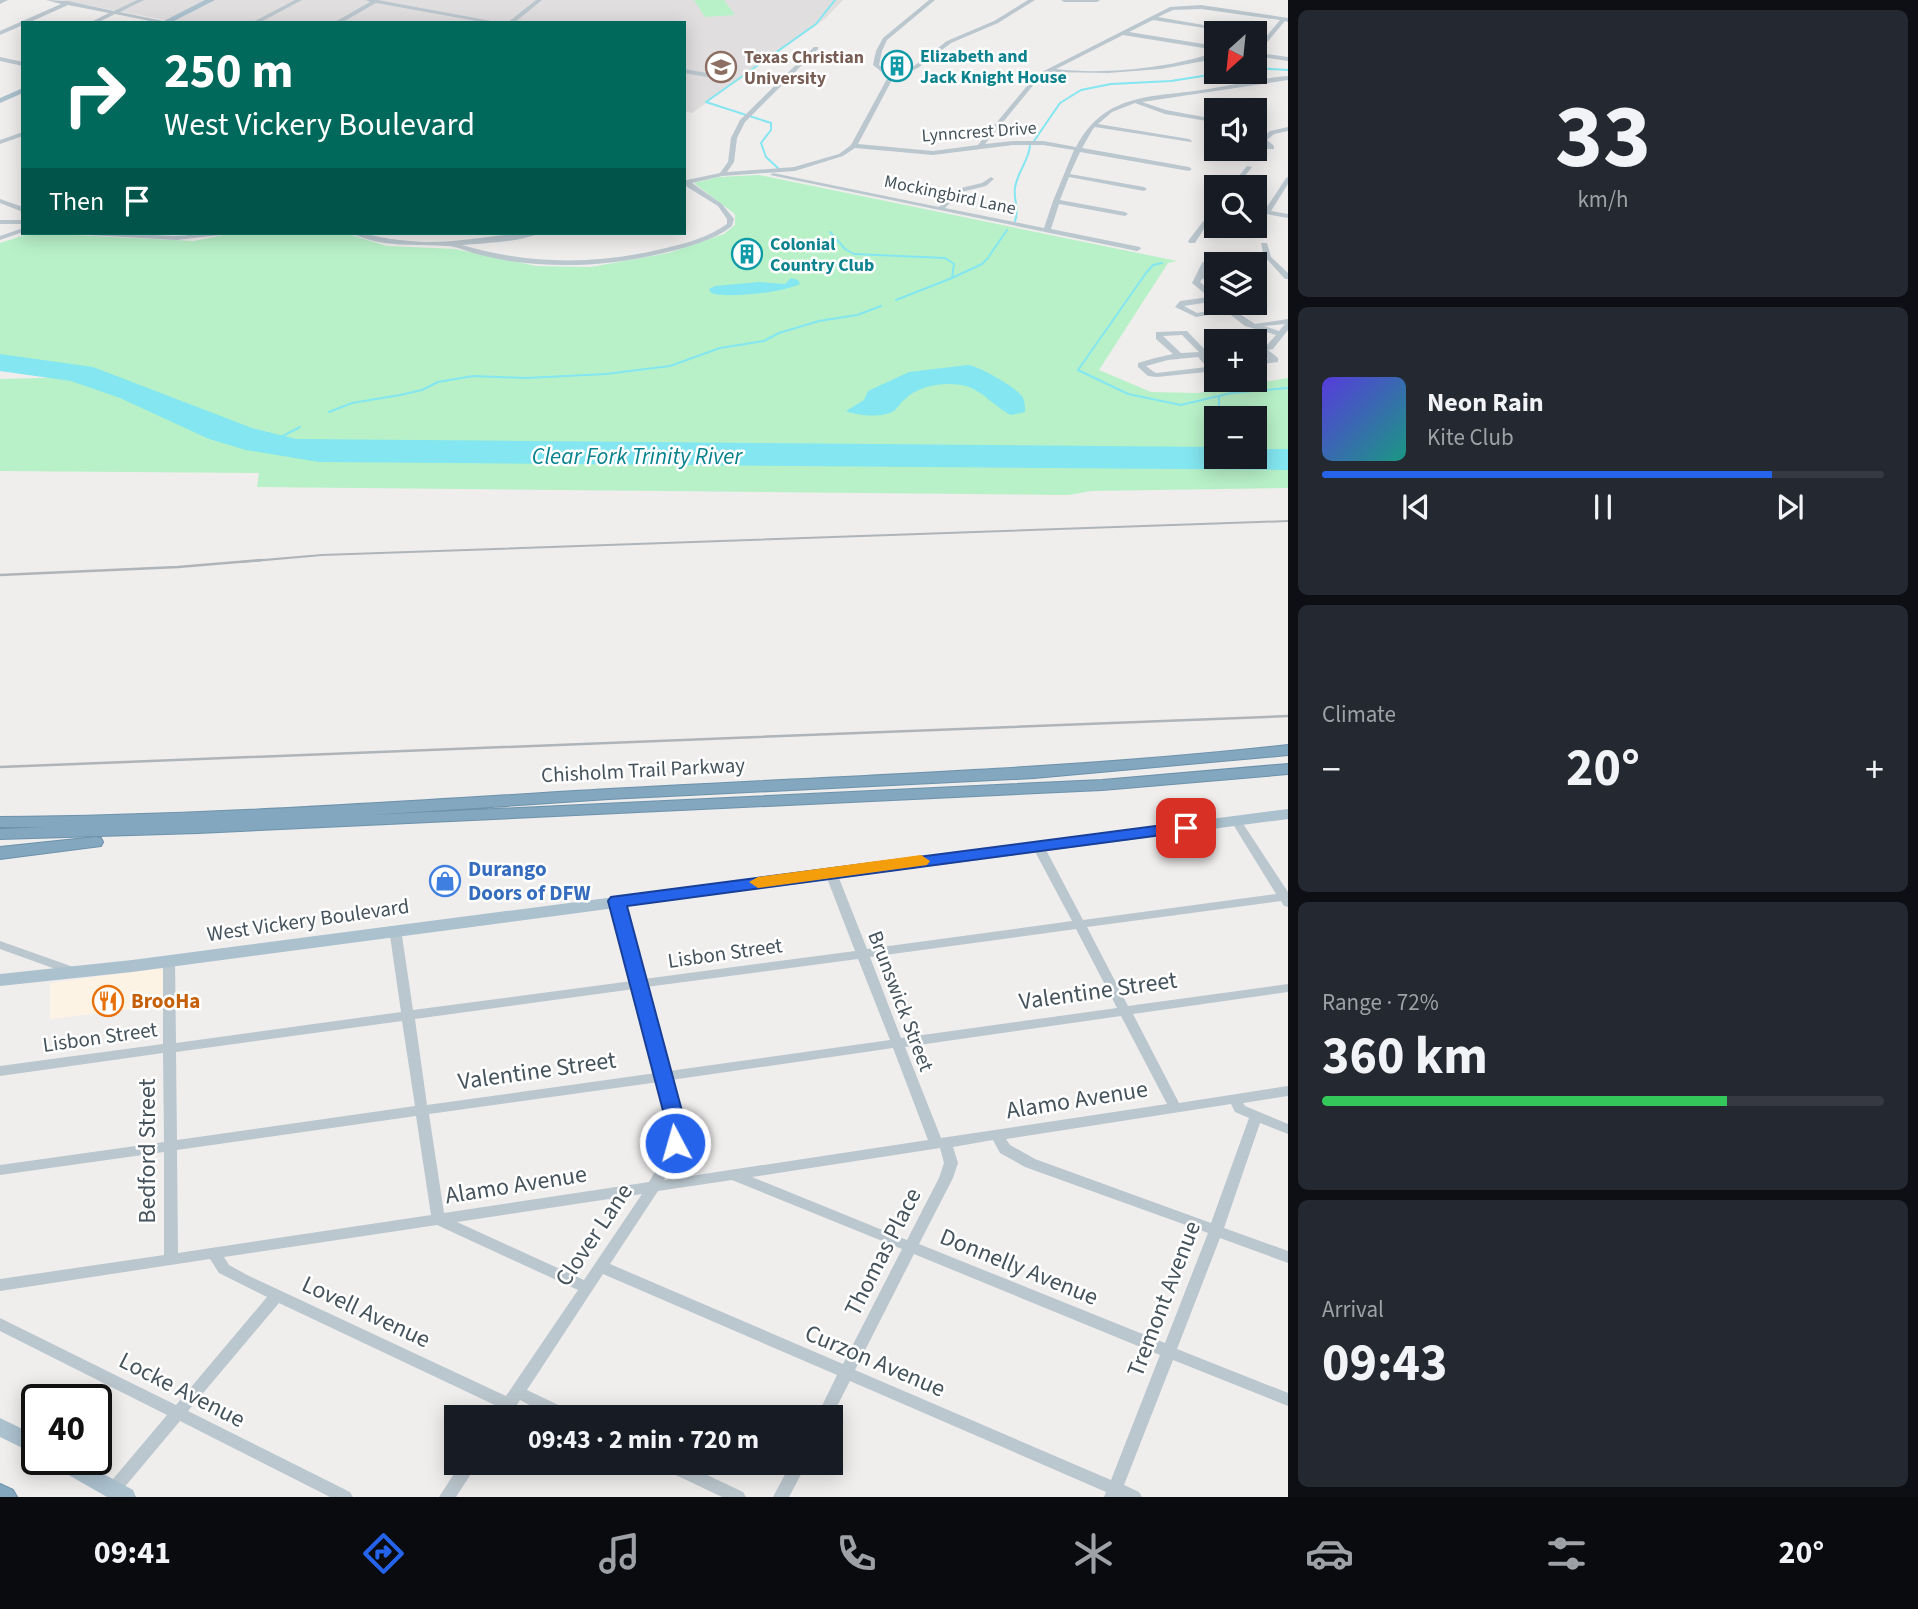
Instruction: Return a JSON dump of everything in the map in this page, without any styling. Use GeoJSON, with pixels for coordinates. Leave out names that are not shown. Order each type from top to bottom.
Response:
{"type":"FeatureCollection","features":[{"type":"Feature","properties":{"kind":"highway","name":"Chisholm Trail Parkway"},"geometry":{"type":"LineString","coordinates":[[0,822],[105,821],[1049,772],[1288,750]]}},
{"type":"Feature","properties":{"kind":"highway","name":"Chisholm Trail Parkway"},"geometry":{"type":"LineString","coordinates":[[0,834],[198,828],[1102,785],[1288,769]]}},
{"type":"Feature","properties":{"kind":"highway"},"geometry":{"type":"LineString","coordinates":[[0,811],[105,821]]}},
{"type":"Feature","properties":{"kind":"highway"},"geometry":{"type":"LineString","coordinates":[[0,853],[198,828]]}},
{"type":"Feature","properties":{"kind":"highway"},"geometry":{"type":"LineString","coordinates":[[0,1494],[5,1497]]}},
{"type":"Feature","properties":{"kind":"main road"},"geometry":{"type":"LineString","coordinates":[[172,21],[211,0]]}},
{"type":"Feature","properties":{"kind":"main road"},"geometry":{"type":"LineString","coordinates":[[172,21],[218,0]]}},
{"type":"Feature","properties":{"kind":"main road"},"geometry":{"type":"LineString","coordinates":[[0,102],[21,93]]}},
{"type":"Feature","properties":{"kind":"main road","name":"West Vickery Boulevard"},"geometry":{"type":"LineString","coordinates":[[0,980],[1288,814]]}},
{"type":"Feature","properties":{"kind":"main road"},"geometry":{"type":"LineString","coordinates":[[0,1427],[21,1438]]}},
{"type":"Feature","properties":{"kind":"main road"},"geometry":{"type":"LineString","coordinates":[[87,1475],[120,1493]]}},
{"type":"Feature","properties":{"kind":"street"},"geometry":{"type":"LineString","coordinates":[[49,0],[158,21]]}},
{"type":"Feature","properties":{"kind":"street"},"geometry":{"type":"LineString","coordinates":[[26,21],[74,0]]}},
{"type":"Feature","properties":{"kind":"street"},"geometry":{"type":"LineString","coordinates":[[96,21],[141,0]]}},
{"type":"Feature","properties":{"kind":"street"},"geometry":{"type":"LineString","coordinates":[[258,21],[299,0]]}},
{"type":"Feature","properties":{"kind":"street"},"geometry":{"type":"LineString","coordinates":[[513,21],[540,0]]}},
{"type":"Feature","properties":{"kind":"street"},"geometry":{"type":"LineString","coordinates":[[891,77],[876,65],[882,45],[932,0]]}},
{"type":"Feature","properties":{"kind":"street"},"geometry":{"type":"LineString","coordinates":[[1018,8],[1016,6],[1021,0]]}},
{"type":"Feature","properties":{"kind":"street"},"geometry":{"type":"LineString","coordinates":[[781,174],[826,162],[854,146],[891,77],[916,67],[941,47],[996,22],[1032,0]]}},
{"type":"Feature","properties":{"kind":"street"},"geometry":{"type":"LineString","coordinates":[[1064,0],[1097,0]]}},
{"type":"Feature","properties":{"kind":"street"},"geometry":{"type":"LineString","coordinates":[[339,21],[373,1],[488,21]]}},
{"type":"Feature","properties":{"kind":"street"},"geometry":{"type":"LineString","coordinates":[[980,147],[1038,76],[1172,8],[1190,6],[1285,20]]}},
{"type":"Feature","properties":{"kind":"street"},"geometry":{"type":"LineString","coordinates":[[1150,18],[1204,26]]}},
{"type":"Feature","properties":{"kind":"street"},"geometry":{"type":"LineString","coordinates":[[1267,34],[1285,20]]}},
{"type":"Feature","properties":{"kind":"street"},"geometry":{"type":"LineString","coordinates":[[0,33],[21,23]]}},
{"type":"Feature","properties":{"kind":"street"},"geometry":{"type":"LineString","coordinates":[[1122,33],[1204,49]]}},
{"type":"Feature","properties":{"kind":"street"},"geometry":{"type":"LineString","coordinates":[[722,174],[731,162],[737,130],[749,114],[816,48]]}},
{"type":"Feature","properties":{"kind":"street"},"geometry":{"type":"LineString","coordinates":[[10,61],[21,56]]}},
{"type":"Feature","properties":{"kind":"street"},"geometry":{"type":"LineString","coordinates":[[1049,70],[1082,74],[1191,62],[1204,56]]}},
{"type":"Feature","properties":{"kind":"street"},"geometry":{"type":"LineString","coordinates":[[1267,56],[1288,59]]}},
{"type":"Feature","properties":{"kind":"street"},"geometry":{"type":"LineString","coordinates":[[0,59],[21,64]]}},
{"type":"Feature","properties":{"kind":"street"},"geometry":{"type":"LineString","coordinates":[[686,71],[713,76]]}},
{"type":"Feature","properties":{"kind":"street"},"geometry":{"type":"LineString","coordinates":[[1047,231],[1056,201],[1079,149],[1093,125],[1109,112],[1137,102],[1215,92],[1264,80],[1288,78]]}},
{"type":"Feature","properties":{"kind":"street"},"geometry":{"type":"LineString","coordinates":[[1137,102],[1165,112],[1204,118]]}},
{"type":"Feature","properties":{"kind":"street"},"geometry":{"type":"LineString","coordinates":[[1093,125],[1189,141]]}},
{"type":"Feature","properties":{"kind":"street"},"geometry":{"type":"LineString","coordinates":[[1267,137],[1272,132],[1288,128]]}},
{"type":"Feature","properties":{"kind":"street"},"geometry":{"type":"LineString","coordinates":[[0,142],[21,135]]}},
{"type":"Feature","properties":{"kind":"street","name":"Lynncrest Drive"},"geometry":{"type":"LineString","coordinates":[[854,146],[919,153],[1028,142],[1189,169]]}},
{"type":"Feature","properties":{"kind":"street"},"geometry":{"type":"LineString","coordinates":[[1243,175],[1249,167]]}},
{"type":"Feature","properties":{"kind":"street","name":"Mockingbird Lane"},"geometry":{"type":"LineString","coordinates":[[686,182],[722,174],[781,174],[1137,249]]}},
{"type":"Feature","properties":{"kind":"street"},"geometry":{"type":"LineString","coordinates":[[1067,175],[1144,189]]}},
{"type":"Feature","properties":{"kind":"street"},"geometry":{"type":"LineString","coordinates":[[940,209],[959,190],[984,185],[991,179]]}},
{"type":"Feature","properties":{"kind":"street"},"geometry":{"type":"LineString","coordinates":[[1288,179],[1267,212],[1288,216]]}},
{"type":"Feature","properties":{"kind":"street"},"geometry":{"type":"LineString","coordinates":[[451,244],[484,254],[552,264],[607,262],[668,250],[707,239],[731,223],[729,215],[720,205],[686,183]]}},
{"type":"Feature","properties":{"kind":"street"},"geometry":{"type":"LineString","coordinates":[[0,201],[21,208]]}},
{"type":"Feature","properties":{"kind":"street"},"geometry":{"type":"LineString","coordinates":[[1056,201],[1125,214]]}},
{"type":"Feature","properties":{"kind":"street"},"geometry":{"type":"LineString","coordinates":[[0,222],[21,222]]}},
{"type":"Feature","properties":{"kind":"street"},"geometry":{"type":"LineString","coordinates":[[1192,241],[1204,224]]}},
{"type":"Feature","properties":{"kind":"street"},"geometry":{"type":"LineString","coordinates":[[0,239],[21,231]]}},
{"type":"Feature","properties":{"kind":"street"},"geometry":{"type":"LineString","coordinates":[[118,235],[162,238],[207,235]]}},
{"type":"Feature","properties":{"kind":"street"},"geometry":{"type":"LineString","coordinates":[[363,235],[393,243],[451,244],[521,235]]}},
{"type":"Feature","properties":{"kind":"street"},"geometry":{"type":"LineString","coordinates":[[1204,290],[1196,283],[1206,263],[1213,258],[1264,250],[1288,277]]}},
{"type":"Feature","properties":{"kind":"street"},"geometry":{"type":"LineString","coordinates":[[1199,277],[1204,276]]}},
{"type":"Feature","properties":{"kind":"street"},"geometry":{"type":"LineString","coordinates":[[1200,288],[1204,288]]}},
{"type":"Feature","properties":{"kind":"street"},"geometry":{"type":"LineString","coordinates":[[1204,300],[1183,303],[1179,307],[1196,315],[1204,314]]}},
{"type":"Feature","properties":{"kind":"street"},"geometry":{"type":"LineString","coordinates":[[1237,315],[1252,326],[1288,342]]}},
{"type":"Feature","properties":{"kind":"street"},"geometry":{"type":"LineString","coordinates":[[1252,326],[1288,323]]}},
{"type":"Feature","properties":{"kind":"street"},"geometry":{"type":"LineString","coordinates":[[1267,346],[1279,337],[1288,323]]}},
{"type":"Feature","properties":{"kind":"street"},"geometry":{"type":"LineString","coordinates":[[1180,357],[1159,334],[1184,333],[1203,355],[1213,369],[1157,375],[1141,365],[1203,355]]}},
{"type":"Feature","properties":{"kind":"street"},"geometry":{"type":"LineString","coordinates":[[1236,821],[1286,898]]}},
{"type":"Feature","properties":{"kind":"street"},"geometry":{"type":"LineString","coordinates":[[1038,846],[1175,1107]]}},
{"type":"Feature","properties":{"kind":"street","name":"Brunswick Street"},"geometry":{"type":"LineString","coordinates":[[831,873],[897,1043],[941,1142]]}},
{"type":"Feature","properties":{"kind":"street","name":"Lisbon Street"},"geometry":{"type":"LineString","coordinates":[[0,1070],[1286,898]]}},
{"type":"Feature","properties":{"kind":"street","name":"Clover Lane"},"geometry":{"type":"LineString","coordinates":[[508,1405],[654,1186],[675,1143],[677,1126],[617,901]]}},
{"type":"Feature","properties":{"kind":"street"},"geometry":{"type":"LineString","coordinates":[[395,929],[438,1219],[586,1287]]}},
{"type":"Feature","properties":{"kind":"street"},"geometry":{"type":"LineString","coordinates":[[0,945],[75,972]]}},
{"type":"Feature","properties":{"kind":"street"},"geometry":{"type":"LineString","coordinates":[[30,956],[35,963],[35,976]]}},
{"type":"Feature","properties":{"kind":"street","name":"Bedford Street"},"geometry":{"type":"LineString","coordinates":[[169,960],[170,1258]]}},
{"type":"Feature","properties":{"kind":"street","name":"Valentine Street"},"geometry":{"type":"LineString","coordinates":[[0,1170],[1288,988]]}},
{"type":"Feature","properties":{"kind":"street","name":"Alamo Avenue"},"geometry":{"type":"LineString","coordinates":[[0,1284],[1288,1091]]}},
{"type":"Feature","properties":{"kind":"street"},"geometry":{"type":"LineString","coordinates":[[1234,1099],[1240,1109],[1288,1129]]}},
{"type":"Feature","properties":{"kind":"street","name":"Tremont Avenue"},"geometry":{"type":"LineString","coordinates":[[1113,1493],[1216,1230],[1256,1116]]}},
{"type":"Feature","properties":{"kind":"street"},"geometry":{"type":"LineString","coordinates":[[996,1135],[1005,1149],[1014,1156],[1288,1257]]}},
{"type":"Feature","properties":{"kind":"street","name":"Thomas Place"},"geometry":{"type":"LineString","coordinates":[[829,1405],[949,1171],[951,1163],[941,1142]]}},
{"type":"Feature","properties":{"kind":"street"},"geometry":{"type":"LineString","coordinates":[[668,1160],[672,1169],[688,1181]]}},
{"type":"Feature","properties":{"kind":"street","name":"Donnelly Avenue"},"geometry":{"type":"LineString","coordinates":[[733,1175],[1288,1400]]}},
{"type":"Feature","properties":{"kind":"street"},"geometry":{"type":"LineString","coordinates":[[619,1192],[629,1197],[637,1210]]}},
{"type":"Feature","properties":{"kind":"street","name":"Lovell Avenue"},"geometry":{"type":"LineString","coordinates":[[213,1252],[224,1269],[508,1405]]}},
{"type":"Feature","properties":{"kind":"street","name":"Curzon Avenue"},"geometry":{"type":"LineString","coordinates":[[600,1266],[1113,1493],[1134,1497]]}},
{"type":"Feature","properties":{"kind":"street"},"geometry":{"type":"LineString","coordinates":[[120,1493],[177,1413],[276,1295]]}},
{"type":"Feature","properties":{"kind":"street","name":"Locke Avenue"},"geometry":{"type":"LineString","coordinates":[[0,1324],[345,1497]]}},
{"type":"Feature","properties":{"kind":"street"},"geometry":{"type":"LineString","coordinates":[[447,1497],[462,1475]]}},
{"type":"Feature","properties":{"kind":"street"},"geometry":{"type":"LineString","coordinates":[[691,1475],[738,1497]]}},
{"type":"Feature","properties":{"kind":"street"},"geometry":{"type":"LineString","coordinates":[[781,1497],[793,1475]]}},
{"type":"Feature","properties":{"kind":"shaded area","name":"Texas Christian University"},"geometry":{"type":"Polygon","coordinates":[[[61,0],[843,0],[825,19],[692,113],[686,112],[686,21],[171,21],[61,0]]]}},
{"type":"Feature","properties":{"kind":"shaded area"},"geometry":{"type":"Polygon","coordinates":[[[159,968],[163,971],[163,1005],[50,1019],[50,983],[159,968]]]}},
{"type":"Feature","properties":{"kind":"green space"},"geometry":{"type":"Polygon","coordinates":[[[694,0],[724,0],[735,15],[705,17],[694,0]]]}},
{"type":"Feature","properties":{"kind":"green space","name":"Colonial Country Club"},"geometry":{"type":"Polygon","coordinates":[[[759,175],[1177,261],[1168,263],[1099,370],[1151,392],[1267,392],[1267,382],[1288,378],[1288,488],[1091,491],[1069,495],[257,487],[259,473],[0,471],[0,379],[76,377],[217,415],[0,355],[0,243],[25,235],[194,241],[223,235],[351,235],[387,246],[455,249],[536,266],[591,267],[669,253],[724,234],[735,225],[735,214],[694,183],[719,177],[759,175]]]}},
{"type":"Feature","properties":{"kind":"water"},"geometry":{"type":"Polygon","coordinates":[[[791,278],[798,280],[800,284],[769,292],[719,295],[711,293],[709,289],[715,286],[759,282],[785,284],[791,278]]]}},
{"type":"Feature","properties":{"kind":"water","name":"Clear Fork Trinity River"},"geometry":{"type":"Polygon","coordinates":[[[0,354],[93,367],[252,428],[296,439],[1204,447],[1204,469],[1267,469],[1267,449],[1288,449],[1288,470],[319,462],[246,450],[209,439],[120,398],[71,381],[0,371],[0,354]]]}},
{"type":"Feature","properties":{"kind":"water"},"geometry":{"type":"Polygon","coordinates":[[[968,365],[1005,382],[1018,392],[1024,400],[1025,412],[1011,415],[975,390],[946,384],[917,391],[894,411],[883,415],[870,416],[846,411],[864,400],[868,391],[909,372],[968,365]]]}},
{"type":"Feature","properties":{"kind":"waterway"},"geometry":{"type":"LineString","coordinates":[[779,169],[766,157],[761,143],[771,130],[771,123],[706,102],[816,24],[835,0]]}},
{"type":"Feature","properties":{"kind":"waterway"},"geometry":{"type":"LineString","coordinates":[[1267,69],[1288,70]]}},
{"type":"Feature","properties":{"kind":"waterway"},"geometry":{"type":"LineString","coordinates":[[1034,141],[1060,103],[1081,90],[1111,84],[1171,81],[1204,76]]}},
{"type":"Feature","properties":{"kind":"waterway"},"geometry":{"type":"LineString","coordinates":[[1015,221],[1015,188],[1030,145]]}},
{"type":"Feature","properties":{"kind":"waterway"},"geometry":{"type":"LineString","coordinates":[[989,256],[1007,230]]}},
{"type":"Feature","properties":{"kind":"waterway"},"geometry":{"type":"LineString","coordinates":[[830,232],[845,249],[854,254],[945,258],[954,264],[952,278]]}},
{"type":"Feature","properties":{"kind":"waterway"},"geometry":{"type":"LineString","coordinates":[[952,278],[982,264],[988,258]]}},
{"type":"Feature","properties":{"kind":"waterway"},"geometry":{"type":"LineString","coordinates":[[1162,263],[1153,265],[1146,273],[1078,370],[1128,394],[1181,405],[1231,393],[1288,388]]}},
{"type":"Feature","properties":{"kind":"waterway"},"geometry":{"type":"LineString","coordinates":[[896,300],[952,278]]}},
{"type":"Feature","properties":{"kind":"waterway"},"geometry":{"type":"LineString","coordinates":[[329,412],[352,403],[400,395],[422,390],[438,382],[473,376],[526,378],[606,374],[670,366],[720,348],[764,341],[779,333],[819,321],[857,315],[881,306]]}},
{"type":"Feature","properties":{"kind":"waterway"},"geometry":{"type":"LineString","coordinates":[[1219,396],[1219,406]]}},
{"type":"Feature","properties":{"kind":"waterway"},"geometry":{"type":"LineString","coordinates":[[281,437],[300,427]]}},
{"type":"Feature","properties":{"kind":"railway"},"geometry":{"type":"LineString","coordinates":[[241,562],[322,555],[1288,521]]}},
{"type":"Feature","properties":{"kind":"railway"},"geometry":{"type":"LineString","coordinates":[[0,575],[178,567],[262,560]]}},
{"type":"Feature","properties":{"kind":"railway"},"geometry":{"type":"LineString","coordinates":[[0,767],[1288,716]]}},
{"type":"Feature","properties":{"kind":"slow traffic"},"geometry":{"type":"LineString","coordinates":[[758,882],[921,861]]}},
{"type":"Feature","properties":{"kind":"place","name":"Elizabeth and Jack Knight House"},"geometry":{"type":"Point","coordinates":[897,66]}},
{"type":"Feature","properties":{"kind":"place","name":"Texas Christian University"},"geometry":{"type":"Point","coordinates":[721,67]}},
{"type":"Feature","properties":{"kind":"place","name":"Colonial Country Club"},"geometry":{"type":"Point","coordinates":[747,254]}},
{"type":"Feature","properties":{"kind":"place","name":"Durango Doors of DFW"},"geometry":{"type":"Point","coordinates":[445,881]}},
{"type":"Feature","properties":{"kind":"place","name":"BrooHa"},"geometry":{"type":"Point","coordinates":[108,1001]}},
{"type":"Feature","properties":{"kind":"route"},"geometry":{"type":"LineString","coordinates":[[675,1143],[677,1126],[617,901],[1186,828]]}}]}
